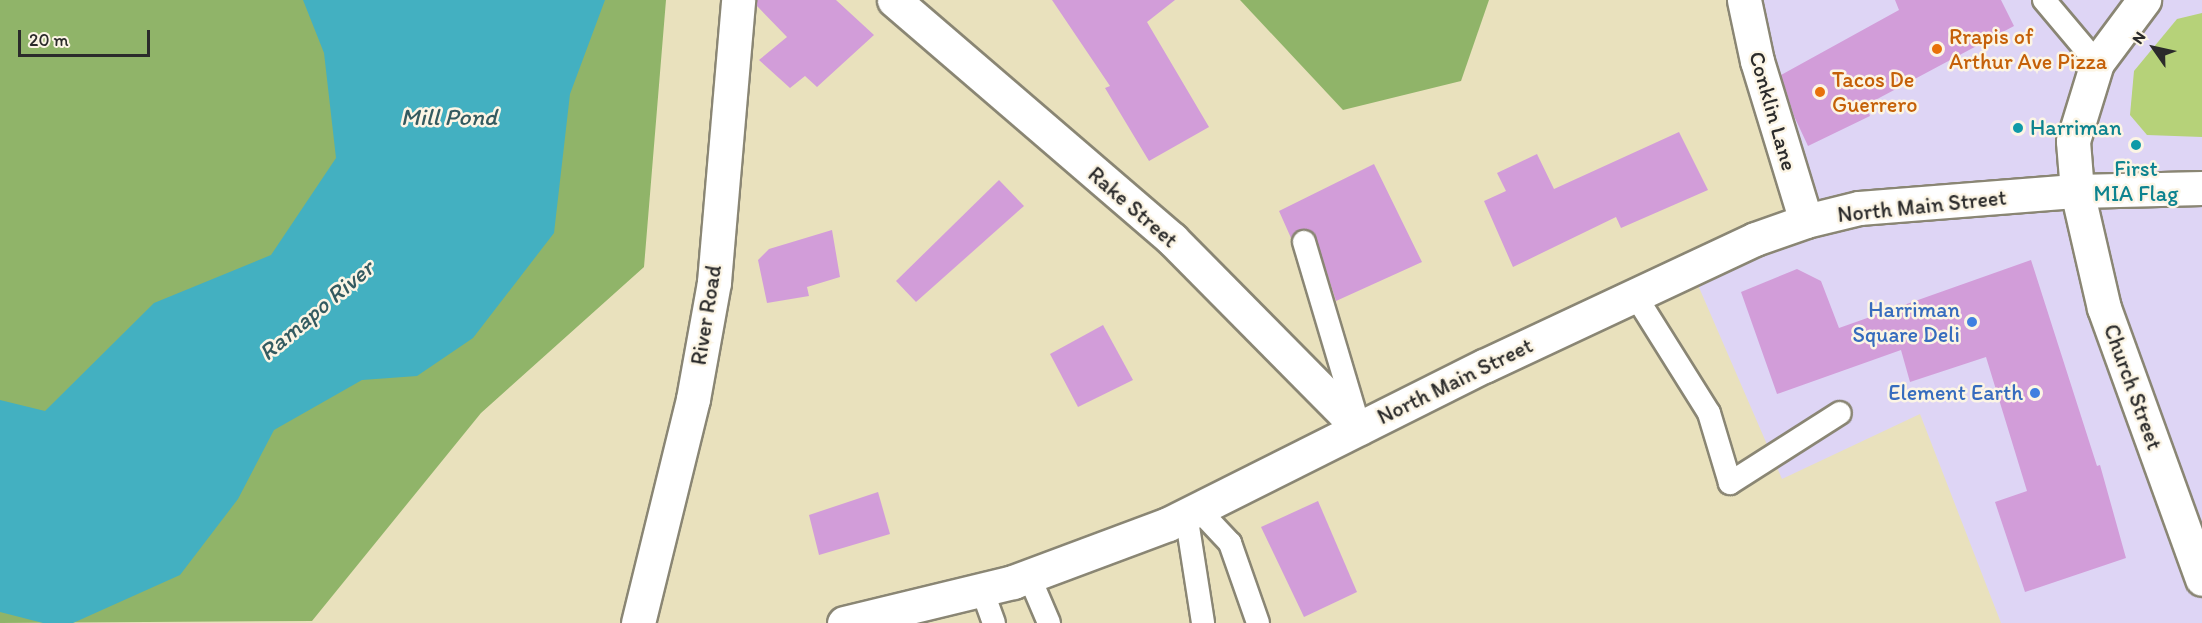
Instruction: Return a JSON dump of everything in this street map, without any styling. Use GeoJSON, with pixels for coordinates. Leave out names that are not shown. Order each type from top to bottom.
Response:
{"type":"FeatureCollection","features":[{"type":"Feature","properties":{"kind":"street","name":"River Road"},"geometry":{"type":"LineString","coordinates":[[638,623],[693,399],[714,282],[738,0]]}},
{"type":"Feature","properties":{"kind":"street","name":"Rake Street"},"geometry":{"type":"LineString","coordinates":[[894,0],[1172,239],[1359,428]]}},
{"type":"Feature","properties":{"kind":"street","name":"Conklin Lane"},"geometry":{"type":"LineString","coordinates":[[1744,0],[1757,61],[1806,221]]}},
{"type":"Feature","properties":{"kind":"street","name":"Church Street"},"geometry":{"type":"LineString","coordinates":[[2144,0],[2097,63],[2073,141],[2077,191],[2104,308],[2202,579]]}},
{"type":"Feature","properties":{"kind":"street","name":"North Main Street"},"geometry":{"type":"LineString","coordinates":[[844,623],[982,590],[1029,576],[1192,512],[1359,428],[1635,295],[1755,239],[1806,221],[1859,208],[2077,191],[2202,188]]}},
{"type":"Feature","properties":{"kind":"lane"},"geometry":{"type":"LineString","coordinates":[[2044,0],[2097,63]]}},
{"type":"Feature","properties":{"kind":"lane"},"geometry":{"type":"LineString","coordinates":[[1304,242],[1359,428]]}},
{"type":"Feature","properties":{"kind":"lane"},"geometry":{"type":"LineString","coordinates":[[1635,295],[1709,413],[1730,483],[1840,413]]}},
{"type":"Feature","properties":{"kind":"lane"},"geometry":{"type":"LineString","coordinates":[[1192,512],[1203,623]]}},
{"type":"Feature","properties":{"kind":"lane"},"geometry":{"type":"LineString","coordinates":[[1192,512],[1230,543],[1258,623]]}},
{"type":"Feature","properties":{"kind":"lane"},"geometry":{"type":"LineString","coordinates":[[1029,576],[1049,623]]}},
{"type":"Feature","properties":{"kind":"lane"},"geometry":{"type":"LineString","coordinates":[[982,590],[994,623]]}},
{"type":"Feature","properties":{"kind":"shaded area"},"geometry":{"type":"Polygon","coordinates":[[[1744,0],[2202,0],[2202,623],[2001,623],[1920,414],[1782,479],[1691,269],[1806,220],[1744,0]]]}},
{"type":"Feature","properties":{"kind":"green space"},"geometry":{"type":"Polygon","coordinates":[[[0,0],[666,0],[644,267],[481,413],[312,621],[0,623],[0,0]]]}},
{"type":"Feature","properties":{"kind":"green space"},"geometry":{"type":"Polygon","coordinates":[[[1240,0],[1489,0],[1461,81],[1343,110],[1240,0]]]}},
{"type":"Feature","properties":{"kind":"green space"},"geometry":{"type":"Polygon","coordinates":[[[2202,13],[2202,137],[2147,135],[2130,115],[2134,71],[2177,19],[2202,13]]]}},
{"type":"Feature","properties":{"kind":"water","name":"Mill Pond"},"geometry":{"type":"Polygon","coordinates":[[[303,0],[605,0],[570,94],[554,233],[473,338],[417,376],[362,380],[274,430],[238,499],[180,575],[73,623],[43,623],[0,612],[0,400],[45,411],[154,303],[271,255],[336,158],[324,53],[303,0]]]}},
{"type":"Feature","properties":{"kind":"building"},"geometry":{"type":"Polygon","coordinates":[[[756,0],[836,0],[874,35],[817,87],[805,76],[790,88],[759,60],[787,37],[756,5],[756,0]]]}},
{"type":"Feature","properties":{"kind":"building"},"geometry":{"type":"Polygon","coordinates":[[[1052,0],[1175,0],[1147,22],[1209,127],[1149,161],[1105,88],[1110,86],[1052,0]]]}},
{"type":"Feature","properties":{"kind":"building"},"geometry":{"type":"Polygon","coordinates":[[[1895,0],[2001,0],[2014,26],[1866,105],[1870,116],[1808,146],[1794,116],[1781,75],[1899,10],[1895,0]]]}},
{"type":"Feature","properties":{"kind":"building"},"geometry":{"type":"Polygon","coordinates":[[[1679,132],[1708,190],[1621,228],[1616,217],[1513,267],[1484,201],[1506,191],[1497,173],[1537,154],[1554,189],[1679,132]]]}},
{"type":"Feature","properties":{"kind":"building"},"geometry":{"type":"Polygon","coordinates":[[[1374,164],[1422,262],[1336,301],[1314,233],[1301,229],[1291,238],[1279,211],[1374,164]]]}},
{"type":"Feature","properties":{"kind":"building"},"geometry":{"type":"Polygon","coordinates":[[[999,180],[1024,206],[916,302],[896,281],[999,180]]]}},
{"type":"Feature","properties":{"kind":"building"},"geometry":{"type":"Polygon","coordinates":[[[832,230],[840,277],[807,287],[809,296],[767,303],[758,260],[769,249],[832,230]]]}},
{"type":"Feature","properties":{"kind":"building"},"geometry":{"type":"Polygon","coordinates":[[[2031,260],[2097,466],[2100,465],[2126,558],[2025,592],[1995,502],[2027,491],[1986,357],[1910,382],[1901,350],[1777,394],[1741,292],[1797,269],[1821,281],[1839,328],[2031,260]]]}},
{"type":"Feature","properties":{"kind":"building"},"geometry":{"type":"Polygon","coordinates":[[[1103,325],[1133,380],[1078,407],[1050,354],[1103,325]]]}},
{"type":"Feature","properties":{"kind":"building"},"geometry":{"type":"Polygon","coordinates":[[[878,492],[890,534],[819,555],[809,515],[878,492]]]}},
{"type":"Feature","properties":{"kind":"building"},"geometry":{"type":"Polygon","coordinates":[[[1318,501],[1357,592],[1304,617],[1261,527],[1318,501]]]}},
{"type":"Feature","properties":{"kind":"place","name":"Rrapis of Arthur Ave Pizza"},"geometry":{"type":"Point","coordinates":[1937,49]}},
{"type":"Feature","properties":{"kind":"place","name":"Tacos De Guerrero"},"geometry":{"type":"Point","coordinates":[1820,92]}},
{"type":"Feature","properties":{"kind":"place","name":"Harriman"},"geometry":{"type":"Point","coordinates":[2018,128]}},
{"type":"Feature","properties":{"kind":"place","name":"First MIA Flag"},"geometry":{"type":"Point","coordinates":[2136,145]}},
{"type":"Feature","properties":{"kind":"place","name":"Harriman Square Deli"},"geometry":{"type":"Point","coordinates":[1972,322]}},
{"type":"Feature","properties":{"kind":"place","name":"Element Earth"},"geometry":{"type":"Point","coordinates":[2035,393]}},
{"type":"Feature","properties":{"kind":"water label","name":"Ramapo River"},"geometry":{"type":"Point","coordinates":[316,310]}}]}
